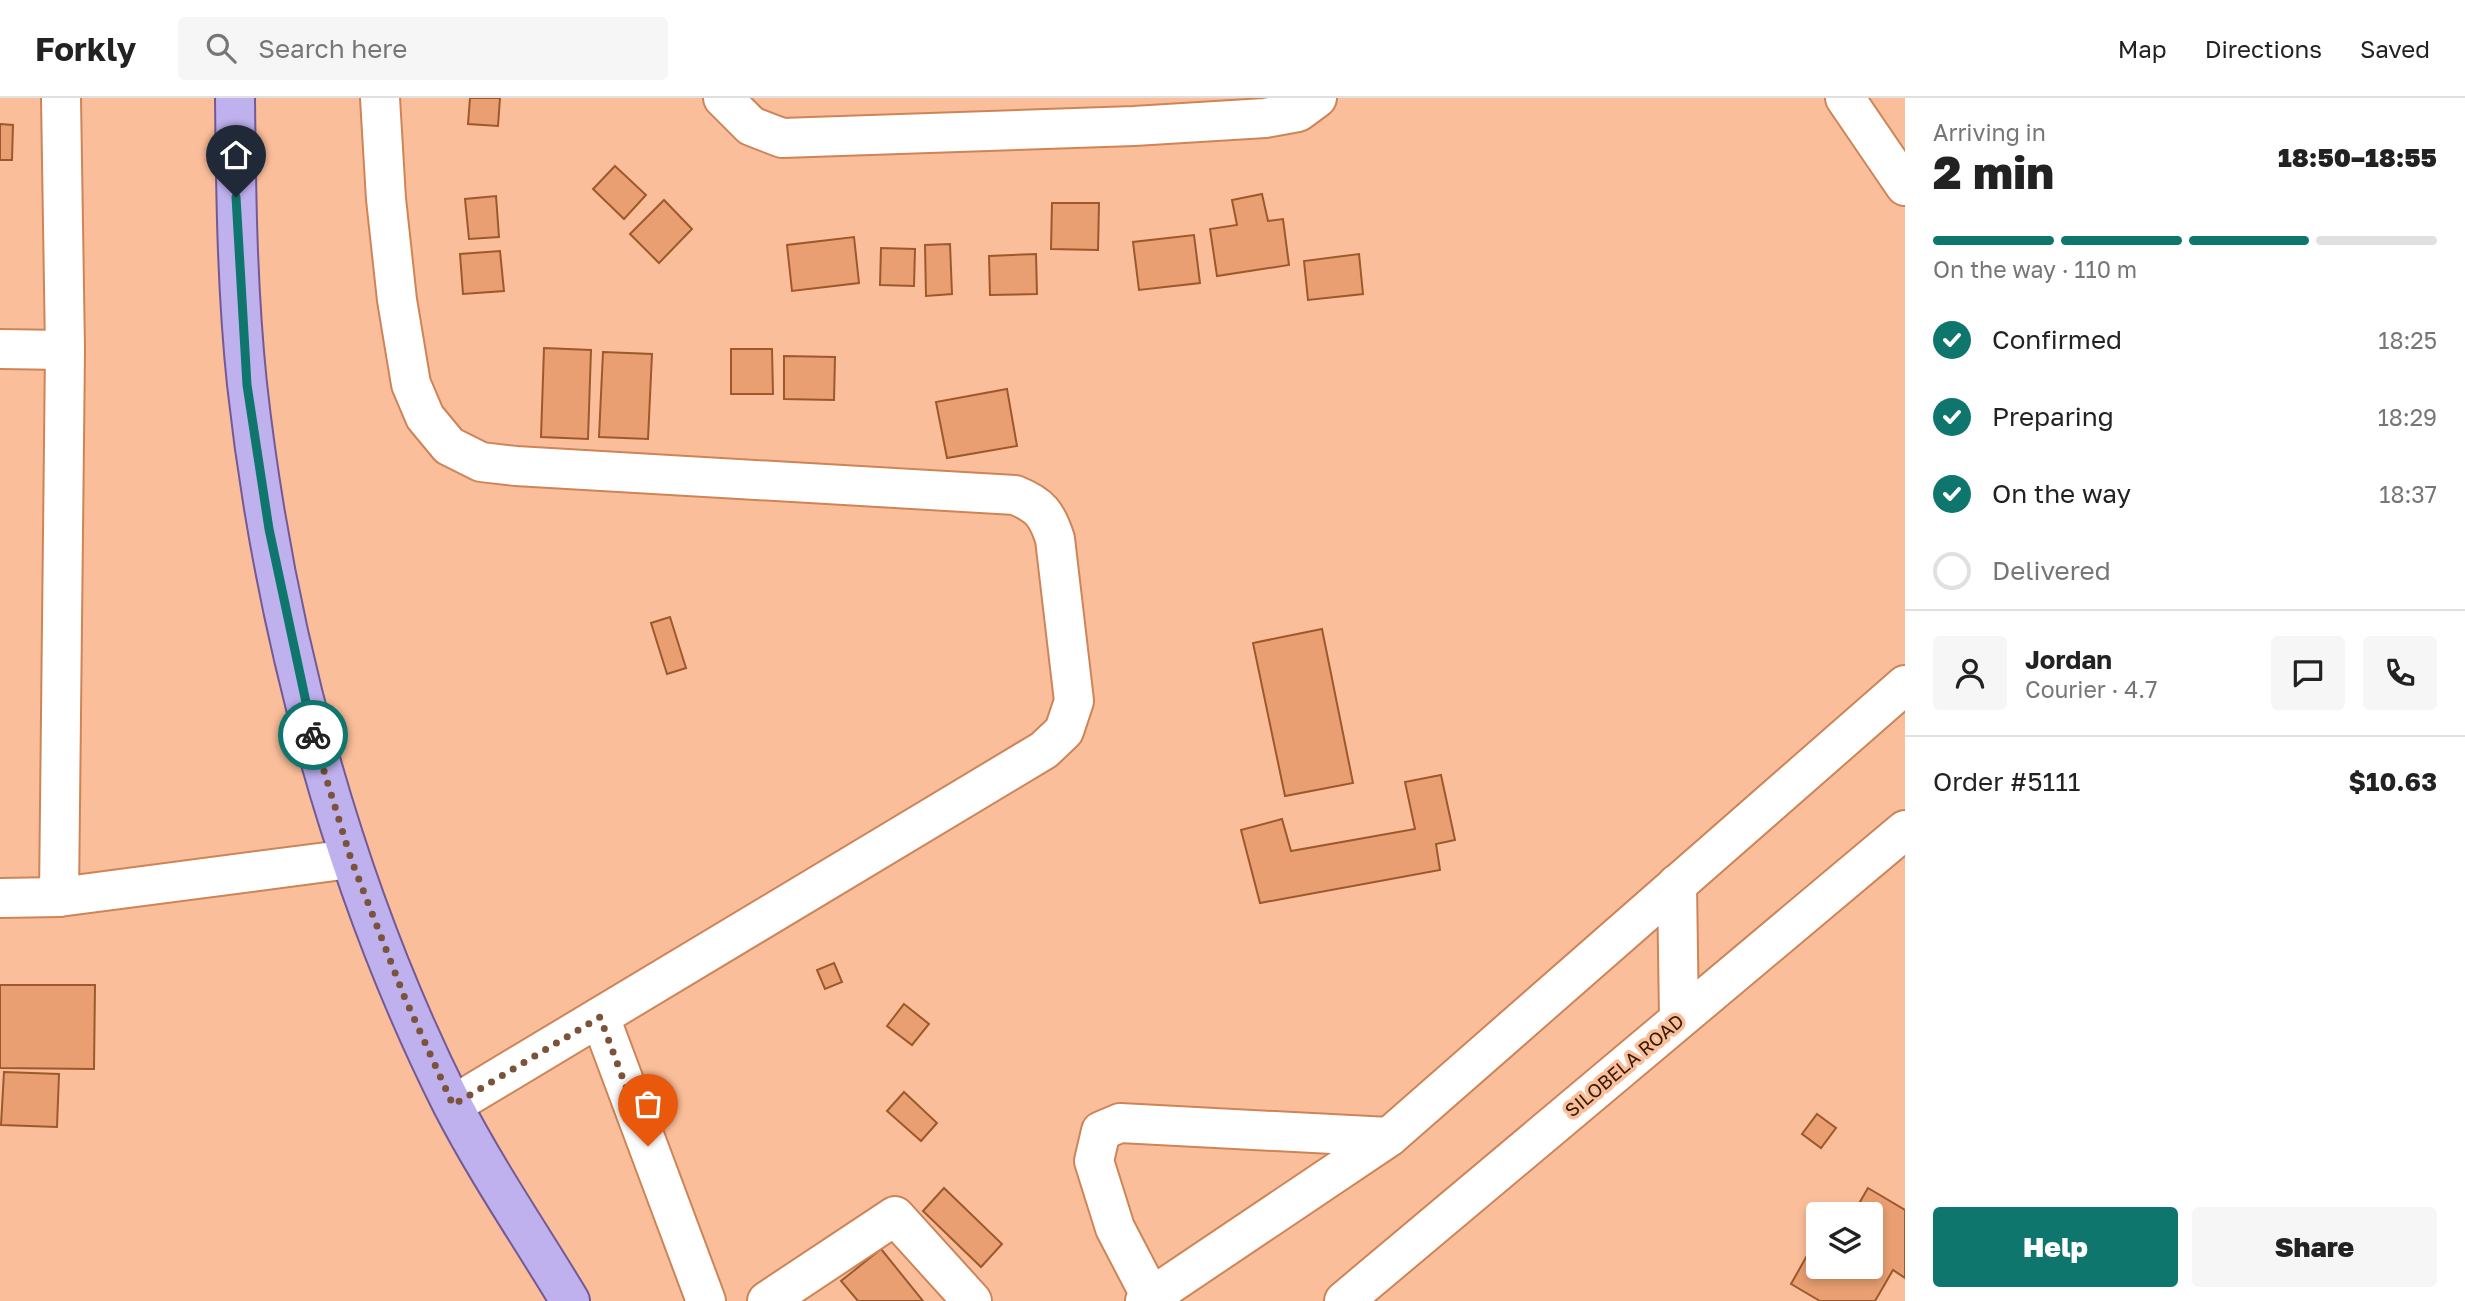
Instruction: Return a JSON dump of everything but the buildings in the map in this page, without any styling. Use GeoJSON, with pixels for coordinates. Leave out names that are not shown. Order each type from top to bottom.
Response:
{"type":"FeatureCollection","features":[{"type":"Feature","properties":{"kind":"main road"},"geometry":{"type":"LineString","coordinates":[[236,98],[237,247],[251,411],[269,529],[305,709],[351,859],[404,996],[453,1105],[570,1301]]}},
{"type":"Feature","properties":{"kind":"street"},"geometry":{"type":"LineString","coordinates":[[59,897],[65,350],[61,98]]}},
{"type":"Feature","properties":{"kind":"street"},"geometry":{"type":"LineString","coordinates":[[380,98],[387,212],[411,384],[425,417],[449,446],[481,462],[516,466],[1015,495],[1034,503],[1046,514],[1055,539],[1074,701],[1065,731],[1044,750],[453,1105]]}},
{"type":"Feature","properties":{"kind":"street"},"geometry":{"type":"LineString","coordinates":[[723,98],[751,126],[782,138],[1134,126],[1265,118],[1298,112],[1317,98]]}},
{"type":"Feature","properties":{"kind":"street"},"geometry":{"type":"LineString","coordinates":[[1844,98],[1902,176]]}},
{"type":"Feature","properties":{"kind":"street"},"geometry":{"type":"LineString","coordinates":[[0,349],[65,350]]}},
{"type":"Feature","properties":{"kind":"street"},"geometry":{"type":"LineString","coordinates":[[1389,1137],[1120,1123],[1101,1131],[1094,1161],[1115,1228],[1148,1299],[1389,1137],[1905,685]]}},
{"type":"Feature","properties":{"kind":"street","name":"SILOBELA ROAD"},"geometry":{"type":"LineString","coordinates":[[1344,1301],[1905,830]]}},
{"type":"Feature","properties":{"kind":"street"},"geometry":{"type":"LineString","coordinates":[[0,898],[59,897],[351,859]]}},
{"type":"Feature","properties":{"kind":"street"},"geometry":{"type":"LineString","coordinates":[[1677,884],[1679,1018]]}},
{"type":"Feature","properties":{"kind":"street"},"geometry":{"type":"LineString","coordinates":[[600,1017],[706,1301]]}},
{"type":"Feature","properties":{"kind":"street"},"geometry":{"type":"LineString","coordinates":[[787,1296],[895,1216],[972,1301]]}},
{"type":"Feature","properties":{"kind":"way so far"},"geometry":{"type":"LineString","coordinates":[[313,735],[351,859],[404,996],[453,1105],[600,1017],[648,1146]]}},
{"type":"Feature","properties":{"kind":"route"},"geometry":{"type":"LineString","coordinates":[[236,197],[247,385],[269,529],[305,709],[313,735]]}}]}
